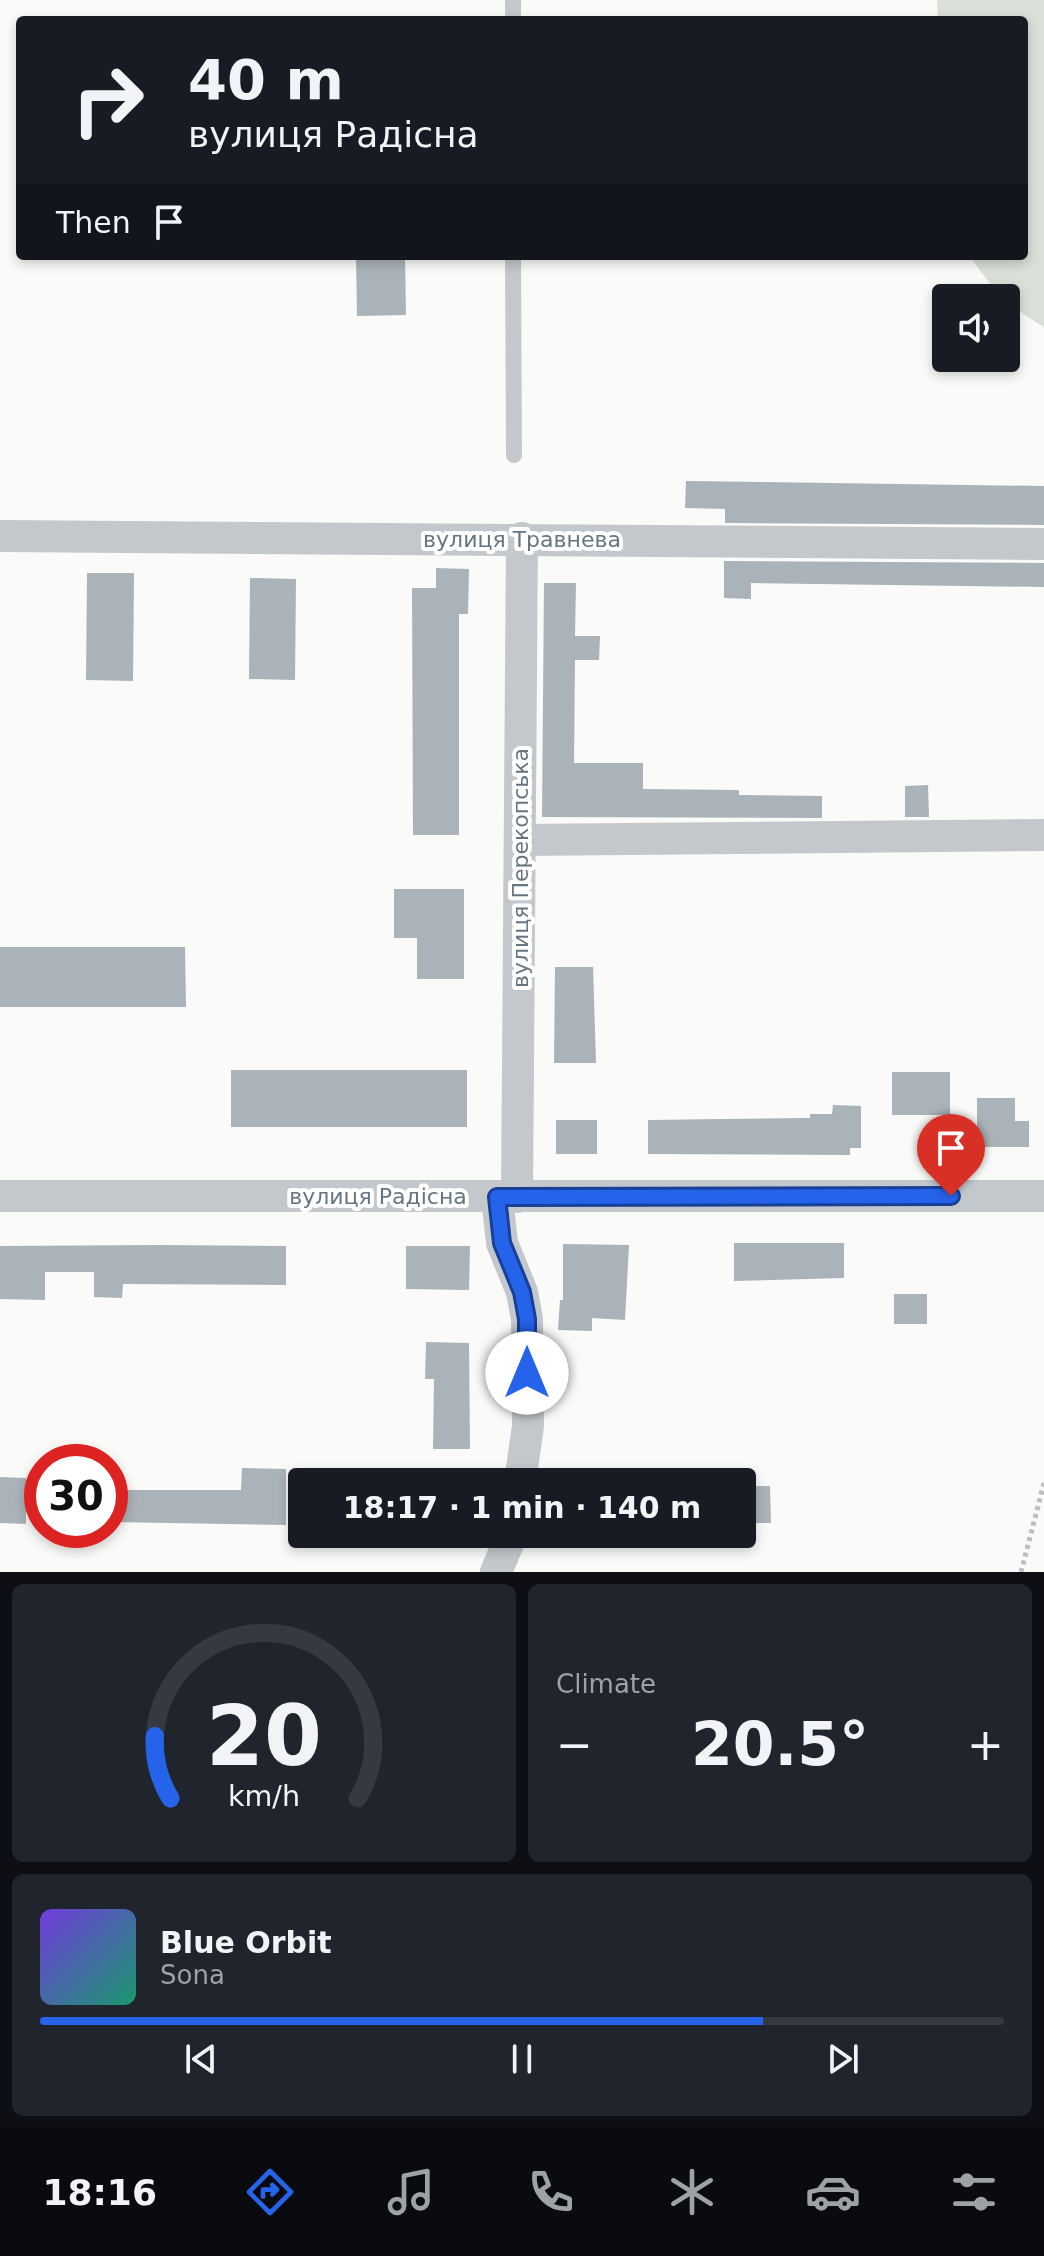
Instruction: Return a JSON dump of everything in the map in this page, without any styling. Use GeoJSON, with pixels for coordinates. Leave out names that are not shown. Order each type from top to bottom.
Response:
{"type":"FeatureCollection","features":[{"type":"Feature","properties":{"kind":"street","name":"вулиця Травнева"},"geometry":{"type":"LineString","coordinates":[[0,536],[1044,544]]}},
{"type":"Feature","properties":{"kind":"street","name":"вулиця Перекопська"},"geometry":{"type":"LineString","coordinates":[[522,538],[520,840],[507,1197],[502,1243],[522,1292],[527,1319],[528,1426],[522,1468]]}},
{"type":"Feature","properties":{"kind":"street"},"geometry":{"type":"LineString","coordinates":[[520,840],[1044,835]]}},
{"type":"Feature","properties":{"kind":"street","name":"вулиця Радісна"},"geometry":{"type":"LineString","coordinates":[[0,1196],[1044,1196]]}},
{"type":"Feature","properties":{"kind":"street"},"geometry":{"type":"LineString","coordinates":[[496,1572],[506,1548]]}},
{"type":"Feature","properties":{"kind":"lane"},"geometry":{"type":"LineString","coordinates":[[513,260],[514,455]]}},
{"type":"Feature","properties":{"kind":"path"},"geometry":{"type":"LineString","coordinates":[[1021,1572],[1044,1483]]}},
{"type":"Feature","properties":{"kind":"shaded area"},"geometry":{"type":"Polygon","coordinates":[[[937,0],[1044,0],[1044,327],[1020,311],[1020,284],[991,284],[973,260],[1028,260],[1028,16],[938,16],[937,0]]]}},
{"type":"Feature","properties":{"kind":"building"},"geometry":{"type":"Polygon","coordinates":[[[356,260],[405,260],[406,315],[357,316],[356,260]]]}},
{"type":"Feature","properties":{"kind":"building"},"geometry":{"type":"Polygon","coordinates":[[[686,481],[1044,486],[1044,525],[725,523],[725,509],[685,508],[686,481]]]}},
{"type":"Feature","properties":{"kind":"building"},"geometry":{"type":"Polygon","coordinates":[[[724,561],[1044,563],[1044,587],[751,583],[751,599],[724,598],[724,561]]]}},
{"type":"Feature","properties":{"kind":"building"},"geometry":{"type":"Polygon","coordinates":[[[436,568],[469,569],[468,614],[459,614],[459,835],[413,835],[412,588],[436,588],[436,568]]]}},
{"type":"Feature","properties":{"kind":"building"},"geometry":{"type":"Polygon","coordinates":[[[87,573],[134,573],[133,681],[86,680],[87,573]]]}},
{"type":"Feature","properties":{"kind":"building"},"geometry":{"type":"Polygon","coordinates":[[[250,578],[296,579],[295,680],[249,679],[250,578]]]}},
{"type":"Feature","properties":{"kind":"building"},"geometry":{"type":"Polygon","coordinates":[[[544,583],[576,583],[575,636],[600,636],[599,660],[575,660],[574,763],[643,763],[643,789],[739,790],[739,795],[822,796],[822,818],[542,817],[544,583]]]}},
{"type":"Feature","properties":{"kind":"building"},"geometry":{"type":"Polygon","coordinates":[[[928,785],[929,817],[905,817],[905,786],[928,785]]]}},
{"type":"Feature","properties":{"kind":"building"},"geometry":{"type":"Polygon","coordinates":[[[394,889],[464,889],[464,979],[417,979],[417,938],[394,938],[394,889]]]}},
{"type":"Feature","properties":{"kind":"building"},"geometry":{"type":"Polygon","coordinates":[[[0,947],[185,947],[186,1007],[0,1007],[0,947]]]}},
{"type":"Feature","properties":{"kind":"building"},"geometry":{"type":"Polygon","coordinates":[[[555,967],[593,967],[596,1063],[554,1063],[555,967]]]}},
{"type":"Feature","properties":{"kind":"building"},"geometry":{"type":"Polygon","coordinates":[[[231,1070],[467,1070],[467,1127],[231,1127],[231,1070]]]}},
{"type":"Feature","properties":{"kind":"building"},"geometry":{"type":"Polygon","coordinates":[[[892,1072],[950,1072],[950,1115],[892,1115],[892,1072]]]}},
{"type":"Feature","properties":{"kind":"building"},"geometry":{"type":"Polygon","coordinates":[[[977,1098],[1015,1098],[1015,1121],[1029,1121],[1029,1147],[977,1147],[977,1098]]]}},
{"type":"Feature","properties":{"kind":"building"},"geometry":{"type":"Polygon","coordinates":[[[833,1105],[861,1106],[861,1148],[850,1148],[850,1155],[648,1154],[648,1120],[810,1118],[810,1114],[832,1114],[833,1105]]]}},
{"type":"Feature","properties":{"kind":"building"},"geometry":{"type":"Polygon","coordinates":[[[556,1120],[597,1120],[597,1154],[556,1154],[556,1120]]]}},
{"type":"Feature","properties":{"kind":"building"},"geometry":{"type":"Polygon","coordinates":[[[734,1243],[844,1243],[844,1278],[734,1281],[734,1243]]]}},
{"type":"Feature","properties":{"kind":"building"},"geometry":{"type":"Polygon","coordinates":[[[563,1244],[629,1245],[625,1320],[592,1318],[592,1331],[558,1330],[560,1300],[563,1300],[563,1244]]]}},
{"type":"Feature","properties":{"kind":"building"},"geometry":{"type":"Polygon","coordinates":[[[0,1246],[286,1246],[286,1285],[123,1284],[122,1298],[94,1297],[94,1272],[45,1272],[45,1300],[0,1299],[0,1246]]]}},
{"type":"Feature","properties":{"kind":"building"},"geometry":{"type":"Polygon","coordinates":[[[406,1246],[470,1246],[469,1290],[406,1289],[406,1246]]]}},
{"type":"Feature","properties":{"kind":"building"},"geometry":{"type":"Polygon","coordinates":[[[894,1294],[927,1294],[927,1324],[894,1324],[894,1294]]]}},
{"type":"Feature","properties":{"kind":"building"},"geometry":{"type":"Polygon","coordinates":[[[426,1342],[469,1343],[470,1449],[433,1449],[434,1379],[425,1379],[426,1342]]]}},
{"type":"Feature","properties":{"kind":"building"},"geometry":{"type":"Polygon","coordinates":[[[242,1468],[286,1469],[286,1525],[128,1522],[128,1490],[241,1490],[242,1468]]]}},
{"type":"Feature","properties":{"kind":"building"},"geometry":{"type":"Polygon","coordinates":[[[0,1477],[24,1478],[24,1524],[0,1523],[0,1477]]]}},
{"type":"Feature","properties":{"kind":"building"},"geometry":{"type":"Polygon","coordinates":[[[756,1486],[770,1486],[771,1523],[756,1523],[756,1486]]]}},
{"type":"Feature","properties":{"kind":"route"},"geometry":{"type":"LineString","coordinates":[[527,1373],[527,1319],[522,1292],[502,1243],[497,1197],[951,1196]]}}]}
